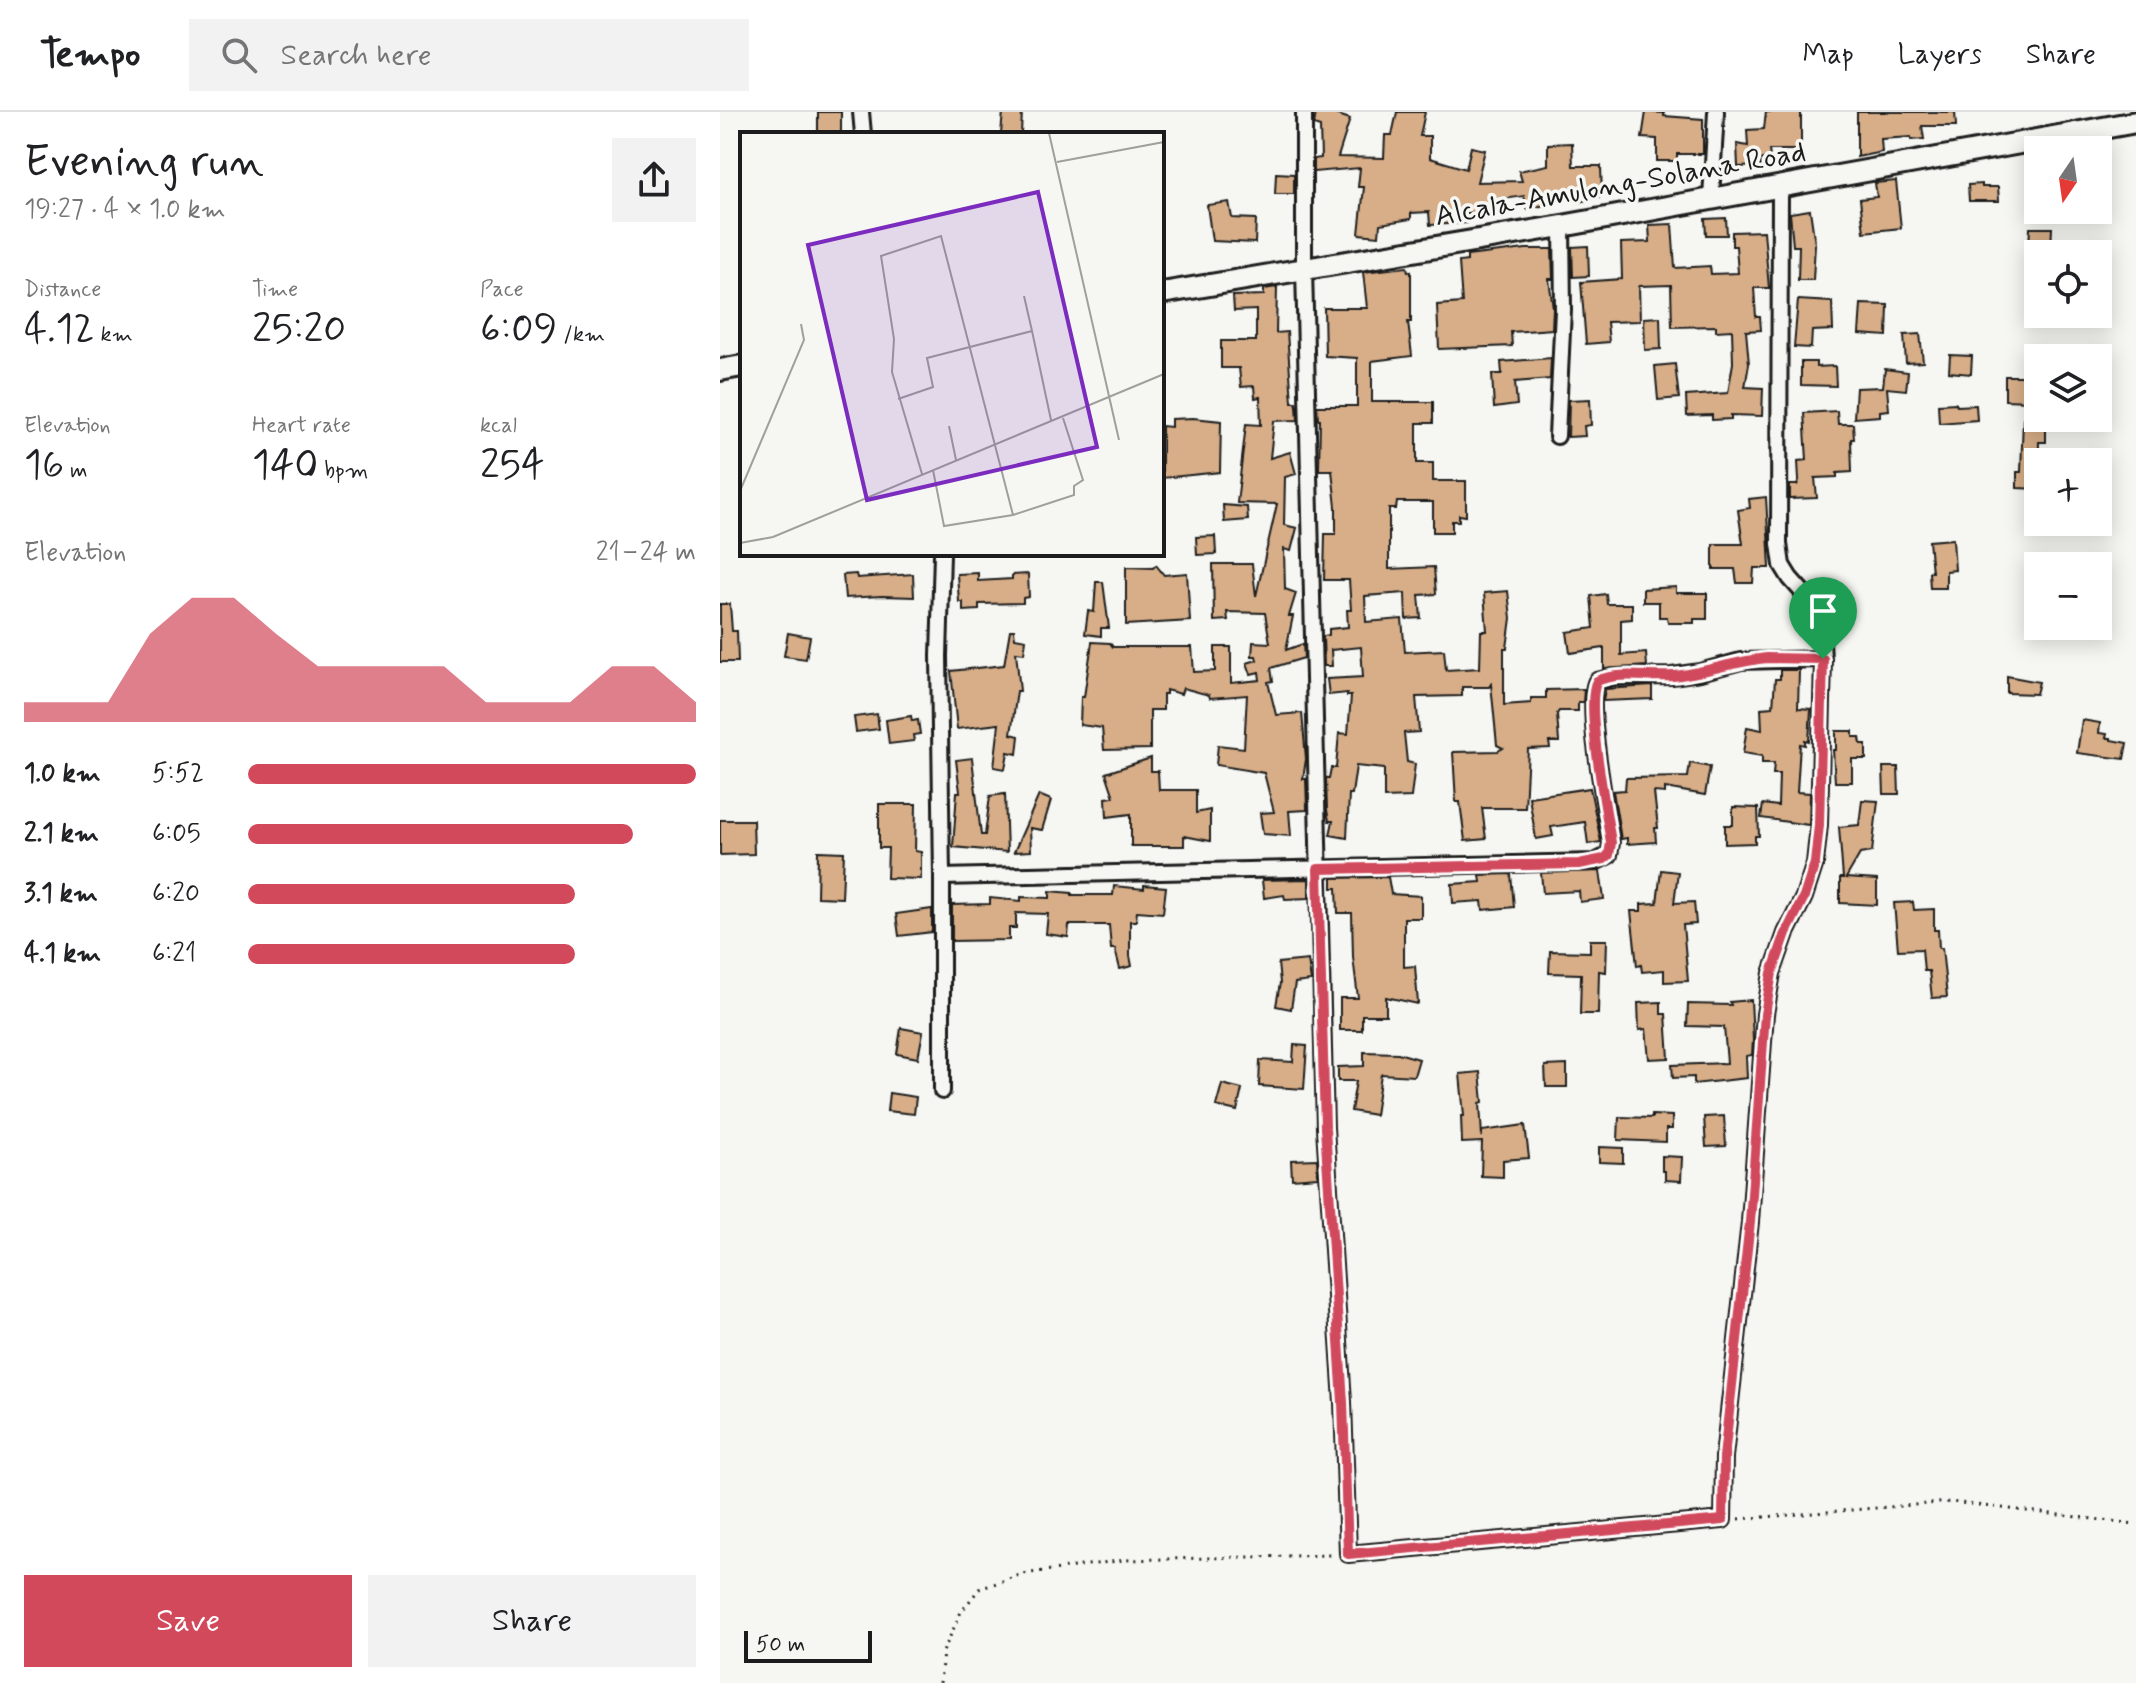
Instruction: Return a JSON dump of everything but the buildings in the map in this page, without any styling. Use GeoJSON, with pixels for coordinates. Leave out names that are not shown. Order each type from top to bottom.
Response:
{"type":"FeatureCollection","features":[{"type":"Feature","properties":{"kind":"main road","name":"Alcala-Amulong-Solana Road"},"geometry":{"type":"LineString","coordinates":[[1164,293],[1562,226],[2136,122]]}},
{"type":"Feature","properties":{"kind":"main road"},"geometry":{"type":"LineString","coordinates":[[720,370],[740,366]]}},
{"type":"Feature","properties":{"kind":"street"},"geometry":{"type":"LineString","coordinates":[[861,112],[863,132]]}},
{"type":"Feature","properties":{"kind":"street"},"geometry":{"type":"LineString","coordinates":[[1304,112],[1304,269],[1325,1128],[1343,1402],[1348,1554],[1723,1520],[1724,1457],[1750,1222],[1765,1014],[1772,973],[1815,863],[1819,825],[1821,624],[1814,605],[1782,565],[1779,544],[1780,185]]}},
{"type":"Feature","properties":{"kind":"street"},"geometry":{"type":"LineString","coordinates":[[1711,198],[1716,112]]}},
{"type":"Feature","properties":{"kind":"street"},"geometry":{"type":"LineString","coordinates":[[1557,436],[1563,310],[1562,226]]}},
{"type":"Feature","properties":{"kind":"street"},"geometry":{"type":"LineString","coordinates":[[942,556],[939,656],[942,1091]]}},
{"type":"Feature","properties":{"kind":"street"},"geometry":{"type":"LineString","coordinates":[[942,877],[1579,864],[1604,859],[1609,855],[1611,843],[1594,710],[1593,695],[1597,681],[1614,677],[1672,676],[1741,661],[1823,659]]}},
{"type":"Feature","properties":{"kind":"path"},"geometry":{"type":"LineString","coordinates":[[1723,1520],[1951,1502],[2136,1524]]}},
{"type":"Feature","properties":{"kind":"path"},"geometry":{"type":"LineString","coordinates":[[940,1683],[943,1652],[961,1612],[979,1589],[1023,1574],[1124,1560],[1348,1554]]}},
{"type":"Feature","properties":{"kind":"route"},"geometry":{"type":"LineString","coordinates":[[1767,658],[1823,659],[1819,825],[1815,863],[1772,973],[1765,1014],[1750,1222],[1724,1457],[1723,1520],[1348,1554],[1343,1402],[1325,1128],[1318,869],[1579,864],[1604,859],[1609,855],[1611,843],[1596,741],[1593,695],[1597,681],[1614,677],[1672,676],[1767,658]]}}]}
